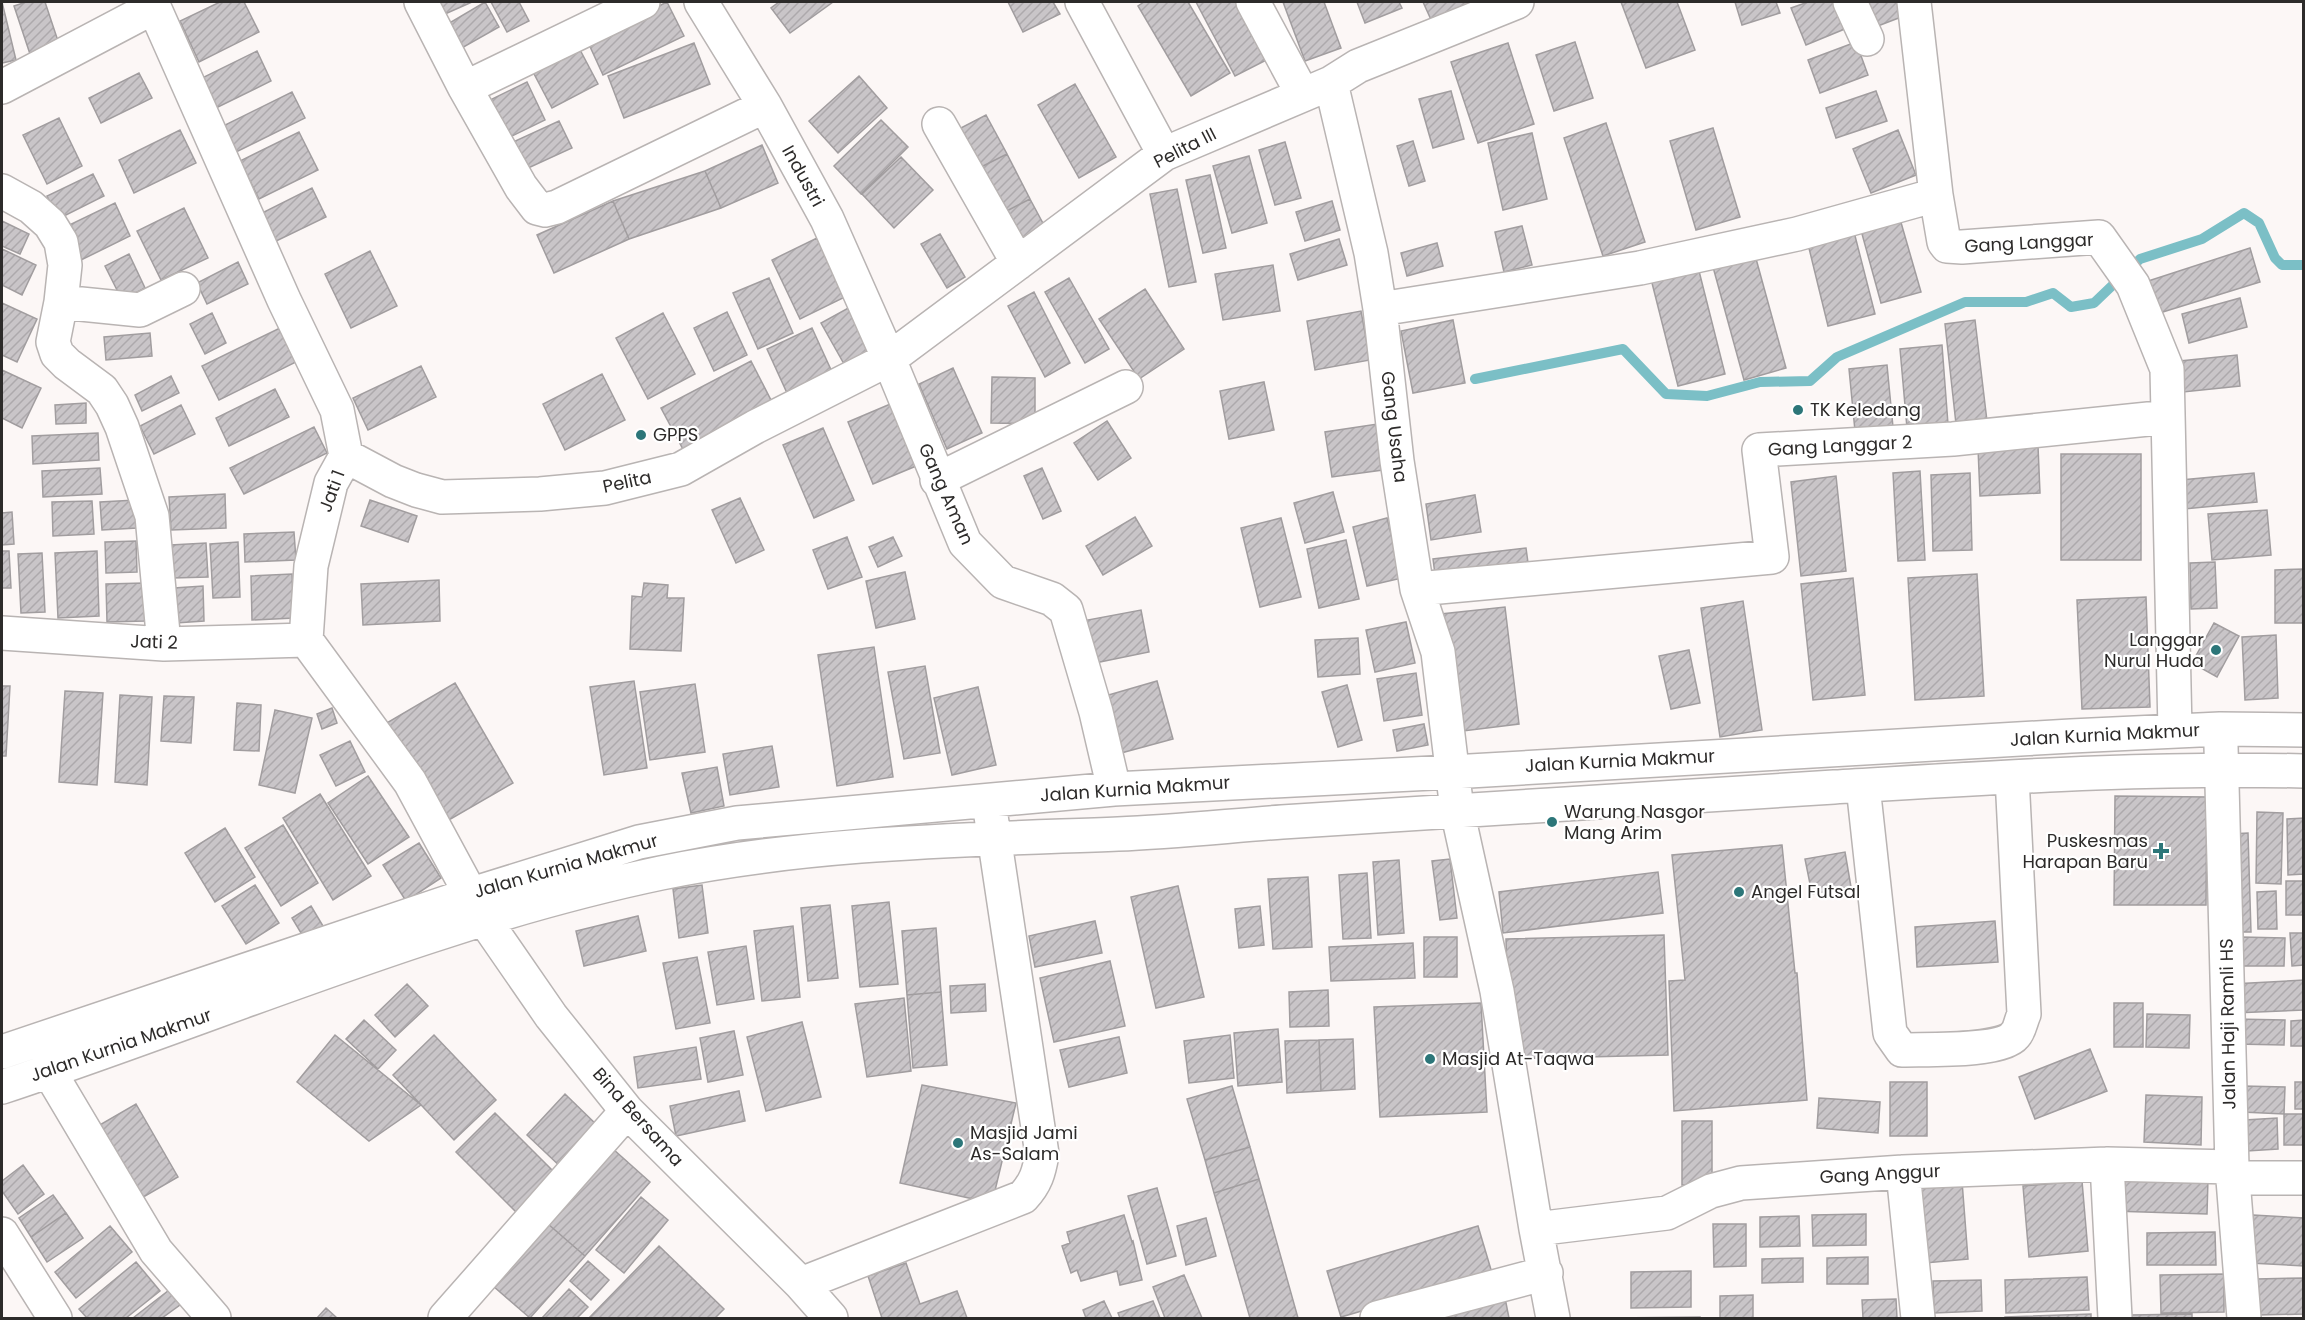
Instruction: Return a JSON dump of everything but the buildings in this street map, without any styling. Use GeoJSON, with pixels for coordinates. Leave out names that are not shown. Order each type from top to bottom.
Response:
{"type":"FeatureCollection","features":[{"type":"Feature","properties":{"kind":"street"},"geometry":{"type":"LineString","coordinates":[[421,2],[465,88],[522,187],[537,208],[545,210],[557,207],[765,106]]}},
{"type":"Feature","properties":{"kind":"street"},"geometry":{"type":"LineString","coordinates":[[465,88],[643,2]]}},
{"type":"Feature","properties":{"kind":"street","name":"Industri"},"geometry":{"type":"LineString","coordinates":[[701,2],[765,106],[827,219],[890,359]]}},
{"type":"Feature","properties":{"kind":"street"},"geometry":{"type":"LineString","coordinates":[[1082,2],[1164,154]]}},
{"type":"Feature","properties":{"kind":"street","name":"Gang Usaha"},"geometry":{"type":"LineString","coordinates":[[1253,2],[1317,89],[1366,231],[1380,309],[1397,461],[1417,589],[1438,652],[1457,810],[1497,991],[1553,1318]]}},
{"type":"Feature","properties":{"kind":"street","name":"Pelita III"},"geometry":{"type":"LineString","coordinates":[[890,359],[1164,154],[1317,89],[1358,66],[1517,2]]}},
{"type":"Feature","properties":{"kind":"street"},"geometry":{"type":"LineString","coordinates":[[1850,2],[1867,39]]}},
{"type":"Feature","properties":{"kind":"street","name":"Gang Langgar"},"geometry":{"type":"LineString","coordinates":[[1914,2],[1936,195],[1941,231],[1947,246],[2100,237],[2126,275],[2167,369],[2175,731]]}},
{"type":"Feature","properties":{"kind":"street","name":"Jati 1"},"geometry":{"type":"LineString","coordinates":[[2,87],[154,7],[284,300],[337,410],[346,456],[331,483],[311,566],[306,640]]}},
{"type":"Feature","properties":{"kind":"street"},"geometry":{"type":"LineString","coordinates":[[939,124],[1018,263]]}},
{"type":"Feature","properties":{"kind":"street"},"geometry":{"type":"LineString","coordinates":[[2,191],[31,207],[50,224],[61,242],[65,265],[62,302],[53,342],[57,354],[67,364],[102,390],[122,427],[152,516],[164,644]]}},
{"type":"Feature","properties":{"kind":"street"},"geometry":{"type":"LineString","coordinates":[[1380,309],[1641,268],[1797,234],[1936,195]]}},
{"type":"Feature","properties":{"kind":"street"},"geometry":{"type":"LineString","coordinates":[[62,302],[140,310],[165,300],[183,289]]}},
{"type":"Feature","properties":{"kind":"street","name":"Pelita"},"geometry":{"type":"LineString","coordinates":[[346,456],[393,481],[442,497],[540,494],[606,488],[681,469],[755,427],[890,359]]}},
{"type":"Feature","properties":{"kind":"street","name":"Gang Aman"},"geometry":{"type":"LineString","coordinates":[[890,359],[937,480],[965,543],[1003,582],[1052,599],[1066,610],[1096,712],[1114,789]]}},
{"type":"Feature","properties":{"kind":"street"},"geometry":{"type":"LineString","coordinates":[[937,480],[1126,387]]}},
{"type":"Feature","properties":{"kind":"street","name":"Gang Langgar 2"},"geometry":{"type":"LineString","coordinates":[[1417,589],[1772,557],[1759,450],[1953,439],[2168,417]]}},
{"type":"Feature","properties":{"kind":"street","name":"Jati 2"},"geometry":{"type":"LineString","coordinates":[[2,633],[164,644],[306,640]]}},
{"type":"Feature","properties":{"kind":"street"},"geometry":{"type":"LineString","coordinates":[[306,640],[410,782],[478,906]]}},
{"type":"Feature","properties":{"kind":"street","name":"Jalan Haji Ramli HS"},"geometry":{"type":"LineString","coordinates":[[2220,729],[2223,769],[2232,1173],[2244,1318]]}},
{"type":"Feature","properties":{"kind":"street","name":"Jalan Kurnia Makmur"},"geometry":{"type":"LineString","coordinates":[[2,1087],[276,990],[639,842],[737,823],[1114,789],[2175,731],[2304,730]]}},
{"type":"Feature","properties":{"kind":"street","name":"Jalan Kurnia Makmur"},"geometry":{"type":"LineString","coordinates":[[2,1052],[478,906],[742,858],[840,848],[996,837],[1124,834],[1457,810],[2012,777],[2223,769],[2304,771]]}},
{"type":"Feature","properties":{"kind":"street"},"geometry":{"type":"LineString","coordinates":[[1863,786],[1890,1033],[1902,1050],[1998,1046],[2016,1035],[2024,1014],[2012,777]]}},
{"type":"Feature","properties":{"kind":"street"},"geometry":{"type":"LineString","coordinates":[[801,1284],[1023,1197],[1032,1188],[1039,1174],[1042,1154],[996,837],[988,799]]}},
{"type":"Feature","properties":{"kind":"street","name":"Bina Bersama"},"geometry":{"type":"LineString","coordinates":[[478,906],[551,1016],[627,1111],[801,1284],[831,1318]]}},
{"type":"Feature","properties":{"kind":"street"},"geometry":{"type":"LineString","coordinates":[[49,1071],[156,1251],[214,1318]]}},
{"type":"Feature","properties":{"kind":"street"},"geometry":{"type":"LineString","coordinates":[[445,1318],[627,1111]]}},
{"type":"Feature","properties":{"kind":"street"},"geometry":{"type":"LineString","coordinates":[[2107,1164],[2115,1318]]}},
{"type":"Feature","properties":{"kind":"street","name":"Gang Anggur"},"geometry":{"type":"LineString","coordinates":[[1536,1228],[1667,1213],[1712,1191],[1741,1183],[1903,1172],[2107,1164],[2304,1178]]}},
{"type":"Feature","properties":{"kind":"street"},"geometry":{"type":"LineString","coordinates":[[1903,1172],[1918,1318]]}},
{"type":"Feature","properties":{"kind":"street"},"geometry":{"type":"LineString","coordinates":[[2,1234],[55,1318]]}},
{"type":"Feature","properties":{"kind":"street"},"geometry":{"type":"LineString","coordinates":[[1377,1318],[1546,1273]]}},
{"type":"Feature","properties":{"kind":"waterway"},"geometry":{"type":"LineString","coordinates":[[1475,379],[1623,349],[1666,394],[1707,396],[1760,382],[1810,381],[1837,357],[1965,302],[2026,302],[2053,293],[2071,307],[2094,303],[2140,259],[2202,239],[2244,213],[2259,223],[2275,258],[2282,265],[2304,265]]}},
{"type":"Feature","properties":{"kind":"place","name":"TK Keledang"},"geometry":{"type":"Point","coordinates":[1798,410]}},
{"type":"Feature","properties":{"kind":"place","name":"GPPS"},"geometry":{"type":"Point","coordinates":[641,435]}},
{"type":"Feature","properties":{"kind":"place","name":"Langgar Nurul Huda"},"geometry":{"type":"Point","coordinates":[2216,650]}},
{"type":"Feature","properties":{"kind":"place","name":"Warung Nasgor Mang Arim"},"geometry":{"type":"Point","coordinates":[1552,822]}},
{"type":"Feature","properties":{"kind":"place","name":"Puskesmas Harapan Baru"},"geometry":{"type":"Point","coordinates":[2161,851]}},
{"type":"Feature","properties":{"kind":"place","name":"Angel Futsal"},"geometry":{"type":"Point","coordinates":[1739,892]}},
{"type":"Feature","properties":{"kind":"place","name":"Masjid At-Taqwa"},"geometry":{"type":"Point","coordinates":[1430,1059]}},
{"type":"Feature","properties":{"kind":"place","name":"Masjid Jami As-Salam"},"geometry":{"type":"Point","coordinates":[958,1143]}}]}
